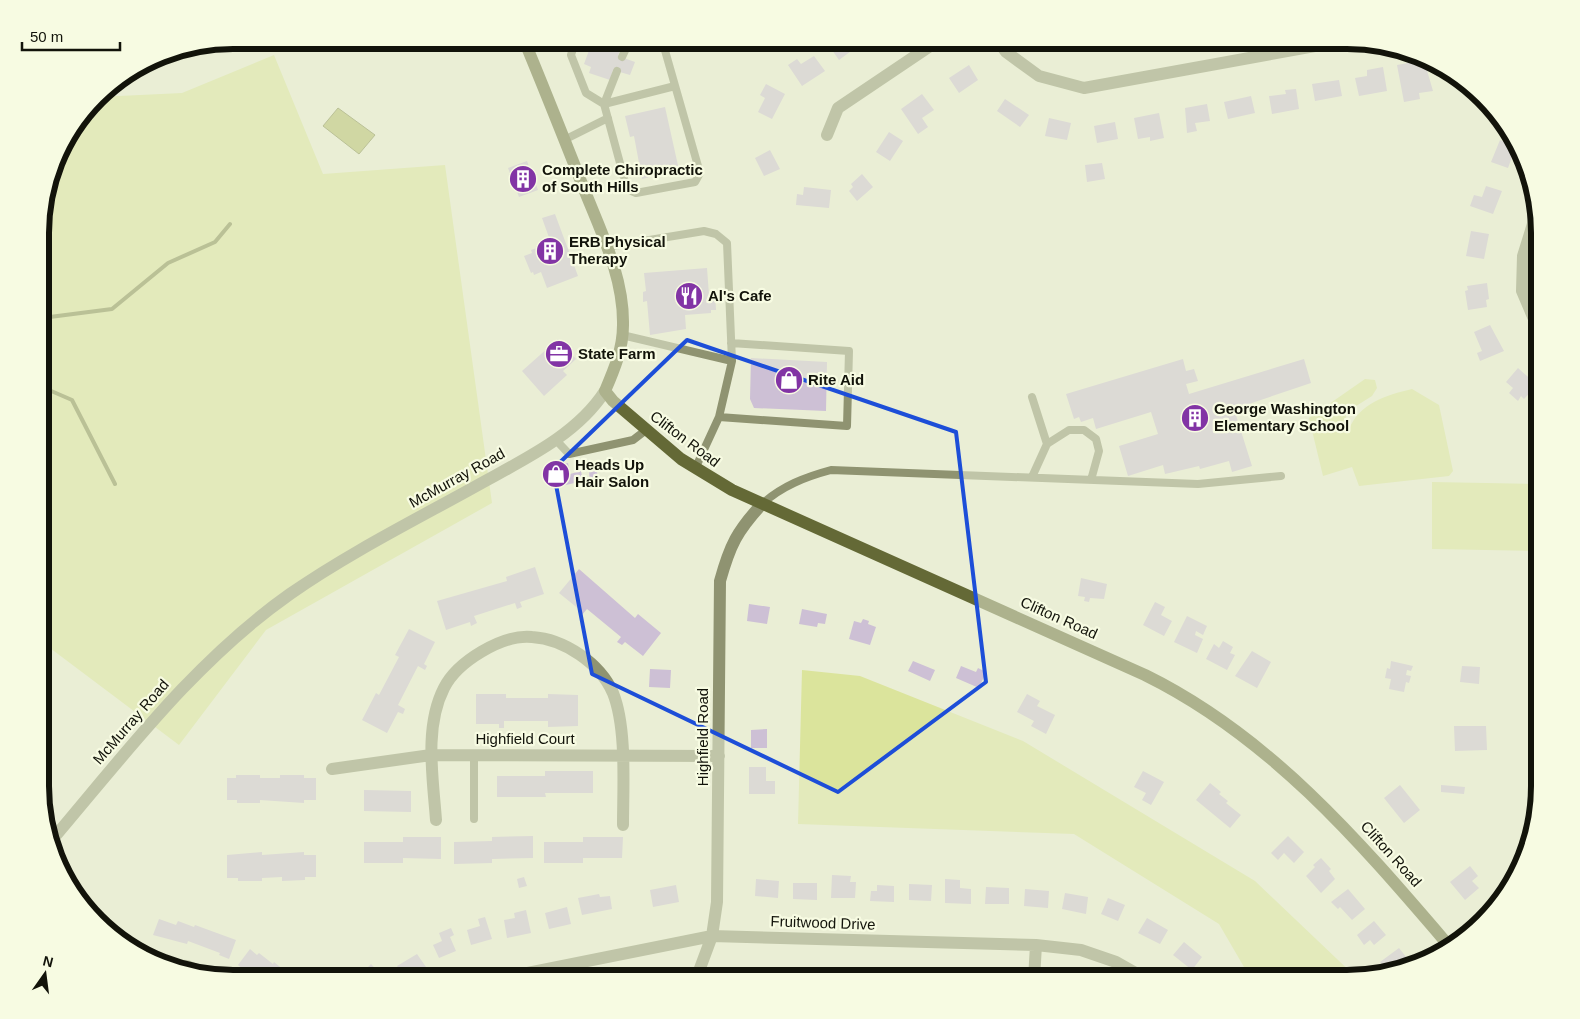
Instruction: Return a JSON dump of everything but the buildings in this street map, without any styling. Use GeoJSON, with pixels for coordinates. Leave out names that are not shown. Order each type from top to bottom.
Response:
{"type":"FeatureCollection","features":[{"type":"Feature","properties":{"kind":"main road","name":"McMurray Road"},"geometry":{"type":"LineString","coordinates":[[528,49],[607,246],[621,294],[622,335],[618,356],[604,391]]}},
{"type":"Feature","properties":{"kind":"main road","name":"Clifton Road"},"geometry":{"type":"LineString","coordinates":[[604,391],[646,430],[695,469],[732,490],[1145,675],[1200,704],[1269,755],[1312,794],[1352,835],[1445,942]]}},
{"type":"Feature","properties":{"kind":"street"},"geometry":{"type":"LineString","coordinates":[[827,135],[838,108],[926,49]]}},
{"type":"Feature","properties":{"kind":"street"},"geometry":{"type":"LineString","coordinates":[[1004,49],[1039,76],[1084,88],[1276,49]]}},
{"type":"Feature","properties":{"kind":"street"},"geometry":{"type":"LineString","coordinates":[[1531,230],[1523,256],[1522,291],[1531,312]]}},
{"type":"Feature","properties":{"kind":"street","name":"McMurray Road"},"geometry":{"type":"LineString","coordinates":[[56,836],[200,668],[260,616],[354,554],[556,439],[586,416],[604,391]]}},
{"type":"Feature","properties":{"kind":"street","name":"Highfield Road"},"geometry":{"type":"LineString","coordinates":[[699,970],[712,936],[717,902],[720,581],[726,558],[740,529],[762,504]]}},
{"type":"Feature","properties":{"kind":"street"},"geometry":{"type":"LineString","coordinates":[[436,820],[431,756],[435,713],[444,688],[459,669],[478,653],[504,642],[531,636],[558,642],[582,656],[601,674],[613,693],[618,714],[623,756],[623,825]]}},
{"type":"Feature","properties":{"kind":"street","name":"Highfield Court"},"geometry":{"type":"LineString","coordinates":[[332,770],[431,756],[719,756]]}},
{"type":"Feature","properties":{"kind":"street","name":"Fruitwood Drive"},"geometry":{"type":"LineString","coordinates":[[542,970],[712,936],[1036,946],[1082,950],[1116,962],[1130,970]]}},
{"type":"Feature","properties":{"kind":"street"},"geometry":{"type":"LineString","coordinates":[[1035,970],[1036,946]]}},
{"type":"Feature","properties":{"kind":"lane"},"geometry":{"type":"LineString","coordinates":[[573,49],[571,55],[586,93],[604,104],[675,86]]}},
{"type":"Feature","properties":{"kind":"lane"},"geometry":{"type":"LineString","coordinates":[[622,58],[626,49]]}},
{"type":"Feature","properties":{"kind":"lane"},"geometry":{"type":"LineString","coordinates":[[617,71],[604,104],[628,189],[636,193],[695,182],[700,173],[665,49]]}},
{"type":"Feature","properties":{"kind":"lane"},"geometry":{"type":"LineString","coordinates":[[564,140],[608,118]]}},
{"type":"Feature","properties":{"kind":"lane"},"geometry":{"type":"LineString","coordinates":[[607,246],[704,231],[716,234],[727,243],[732,361],[719,417],[695,469]]}},
{"type":"Feature","properties":{"kind":"lane"},"geometry":{"type":"LineString","coordinates":[[622,335],[732,361]]}},
{"type":"Feature","properties":{"kind":"lane"},"geometry":{"type":"LineString","coordinates":[[719,417],[847,426],[849,351],[731,343]]}},
{"type":"Feature","properties":{"kind":"lane"},"geometry":{"type":"LineString","coordinates":[[1032,396],[1047,444]]}},
{"type":"Feature","properties":{"kind":"lane"},"geometry":{"type":"LineString","coordinates":[[556,439],[569,454],[633,440],[646,430]]}},
{"type":"Feature","properties":{"kind":"lane"},"geometry":{"type":"LineString","coordinates":[[1032,477],[1047,444],[1069,430],[1084,430],[1096,439],[1099,451],[1091,480]]}},
{"type":"Feature","properties":{"kind":"lane"},"geometry":{"type":"LineString","coordinates":[[762,504],[776,492],[807,477],[831,470],[1198,484],[1281,476]]}},
{"type":"Feature","properties":{"kind":"lane"},"geometry":{"type":"LineString","coordinates":[[474,755],[474,819]]}},
{"type":"Feature","properties":{"kind":"highlighted area"},"geometry":{"type":"Polygon","coordinates":[[[687,340],[956,432],[986,682],[838,792],[592,674],[553,469],[687,340]]]}},
{"type":"Feature","properties":{"kind":"shaded area"},"geometry":{"type":"Polygon","coordinates":[[[274,55],[323,174],[445,165],[492,503],[266,630],[179,745],[49,647],[49,221],[55,185],[73,141],[94,112],[110,96],[182,93],[274,55]]]}},
{"type":"Feature","properties":{"kind":"shaded area"},"geometry":{"type":"Polygon","coordinates":[[[338,108],[375,135],[359,154],[323,126],[338,108]]]}},
{"type":"Feature","properties":{"kind":"shaded area"},"geometry":{"type":"Polygon","coordinates":[[[1365,379],[1375,380],[1377,388],[1372,396],[1345,413],[1349,430],[1353,421],[1366,407],[1392,394],[1412,389],[1439,405],[1453,471],[1449,476],[1359,486],[1352,467],[1323,476],[1309,418],[1365,379]]]}},
{"type":"Feature","properties":{"kind":"shaded area"},"geometry":{"type":"Polygon","coordinates":[[[1432,482],[1531,484],[1531,551],[1432,549],[1432,482]]]}},
{"type":"Feature","properties":{"kind":"shaded area"},"geometry":{"type":"Polygon","coordinates":[[[802,670],[860,676],[1023,741],[1255,881],[1349,970],[1246,970],[1219,924],[1074,834],[798,824],[802,670]]]}},
{"type":"Feature","properties":{"kind":"waterway"},"geometry":{"type":"LineString","coordinates":[[49,317],[112,309],[168,263],[215,242],[230,224]]}},
{"type":"Feature","properties":{"kind":"waterway"},"geometry":{"type":"LineString","coordinates":[[49,390],[72,400],[115,484]]}},
{"type":"Feature","properties":{"kind":"place","name":"Complete Chiropractic of South Hills"},"geometry":{"type":"Point","coordinates":[523,179]}},
{"type":"Feature","properties":{"kind":"place","name":"ERB Physical Therapy"},"geometry":{"type":"Point","coordinates":[550,251]}},
{"type":"Feature","properties":{"kind":"place","name":"Al's Cafe"},"geometry":{"type":"Point","coordinates":[689,296]}},
{"type":"Feature","properties":{"kind":"place","name":"State Farm"},"geometry":{"type":"Point","coordinates":[559,354]}},
{"type":"Feature","properties":{"kind":"place","name":"Rite Aid"},"geometry":{"type":"Point","coordinates":[789,380]}},
{"type":"Feature","properties":{"kind":"place","name":"George Washington Elementary School"},"geometry":{"type":"Point","coordinates":[1195,418]}},
{"type":"Feature","properties":{"kind":"place","name":"Heads Up Hair Salon"},"geometry":{"type":"Point","coordinates":[556,474]}}]}
